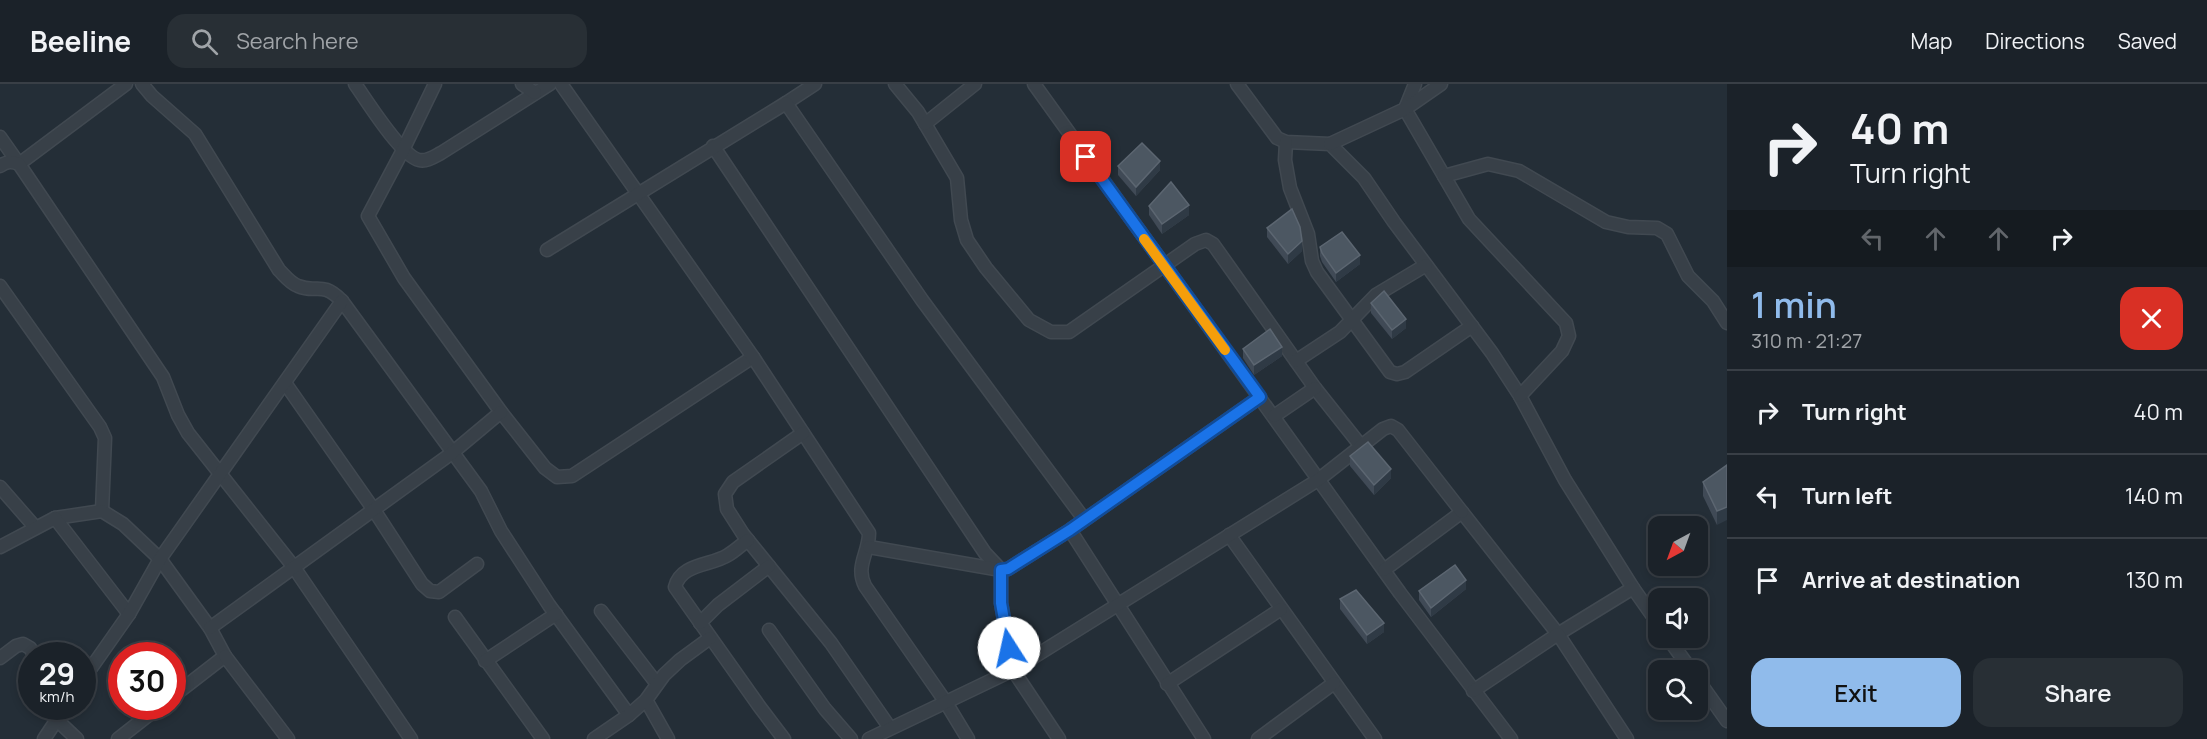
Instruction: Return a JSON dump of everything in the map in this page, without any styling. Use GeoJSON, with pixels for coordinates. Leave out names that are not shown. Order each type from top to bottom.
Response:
{"type":"FeatureCollection","features":[{"type":"Feature","properties":{"kind":"street"},"geometry":{"type":"LineString","coordinates":[[19,164],[126,84]]}},
{"type":"Feature","properties":{"kind":"street"},"geometry":{"type":"LineString","coordinates":[[142,84],[195,134],[279,270],[300,287],[326,289],[342,301],[481,491],[501,531],[556,614],[629,716]]}},
{"type":"Feature","properties":{"kind":"street"},"geometry":{"type":"LineString","coordinates":[[355,84],[403,150],[418,160],[426,160],[441,153],[550,84]]}},
{"type":"Feature","properties":{"kind":"street"},"geometry":{"type":"LineString","coordinates":[[435,84],[368,216],[404,278],[501,412],[545,468],[557,477],[572,476],[753,357]]}},
{"type":"Feature","properties":{"kind":"street"},"geometry":{"type":"LineString","coordinates":[[522,84],[536,93]]}},
{"type":"Feature","properties":{"kind":"street"},"geometry":{"type":"LineString","coordinates":[[561,84],[753,357],[869,533],[869,547],[861,564],[860,576],[945,701],[968,739]]}},
{"type":"Feature","properties":{"kind":"street"},"geometry":{"type":"LineString","coordinates":[[547,250],[637,192],[815,84]]}},
{"type":"Feature","properties":{"kind":"street"},"geometry":{"type":"LineString","coordinates":[[895,84],[902,90],[926,124],[957,178],[961,220],[967,240],[986,268],[1029,320],[1052,332],[1069,332],[1195,244],[1206,240],[1214,244],[1315,388],[1361,446]]}},
{"type":"Feature","properties":{"kind":"street"},"geometry":{"type":"LineString","coordinates":[[926,124],[975,84]]}},
{"type":"Feature","properties":{"kind":"street"},"geometry":{"type":"LineString","coordinates":[[1034,84],[1318,480],[1511,739]]}},
{"type":"Feature","properties":{"kind":"street"},"geometry":{"type":"LineString","coordinates":[[1237,84],[1276,138],[1286,142],[1330,144],[1405,109],[1441,84]]}},
{"type":"Feature","properties":{"kind":"street"},"geometry":{"type":"LineString","coordinates":[[1405,109],[1415,84]]}},
{"type":"Feature","properties":{"kind":"street"},"geometry":{"type":"LineString","coordinates":[[786,102],[922,300],[1084,519]]}},
{"type":"Feature","properties":{"kind":"street"},"geometry":{"type":"LineString","coordinates":[[1405,109],[1469,219],[1566,323],[1569,336],[1562,351],[1520,396]]}},
{"type":"Feature","properties":{"kind":"street"},"geometry":{"type":"LineString","coordinates":[[0,137],[163,377],[188,433],[293,566],[411,739]]}},
{"type":"Feature","properties":{"kind":"street"},"geometry":{"type":"LineString","coordinates":[[1286,142],[1285,160],[1290,188],[1308,234],[1312,261],[1317,273],[1390,372],[1396,374],[1405,372],[1472,326]]}},
{"type":"Feature","properties":{"kind":"street"},"geometry":{"type":"LineString","coordinates":[[1330,144],[1364,178],[1492,353],[1520,396],[1565,480],[1648,609]]}},
{"type":"Feature","properties":{"kind":"street"},"geometry":{"type":"LineString","coordinates":[[713,146],[985,553],[1001,570],[1001,603],[1013,670],[1059,739]]}},
{"type":"Feature","properties":{"kind":"street"},"geometry":{"type":"LineString","coordinates":[[0,166],[4,162],[12,161],[19,164]]}},
{"type":"Feature","properties":{"kind":"street"},"geometry":{"type":"LineString","coordinates":[[1444,176],[1488,164],[1519,171],[1606,222],[1628,227],[1657,228],[1667,234],[1688,276],[1713,301],[1727,323]]}},
{"type":"Feature","properties":{"kind":"street"},"geometry":{"type":"LineString","coordinates":[[1296,361],[1340,332],[1376,295],[1426,265]]}},
{"type":"Feature","properties":{"kind":"street"},"geometry":{"type":"LineString","coordinates":[[0,286],[100,427],[105,438],[102,511]]}},
{"type":"Feature","properties":{"kind":"street"},"geometry":{"type":"LineString","coordinates":[[96,661],[129,614],[160,560],[342,301]]}},
{"type":"Feature","properties":{"kind":"street"},"geometry":{"type":"LineString","coordinates":[[285,383],[374,510],[422,584],[430,591],[439,592],[477,564]]}},
{"type":"Feature","properties":{"kind":"street"},"geometry":{"type":"LineString","coordinates":[[1274,416],[1315,388]]}},
{"type":"Feature","properties":{"kind":"street"},"geometry":{"type":"LineString","coordinates":[[869,547],[1001,570],[1008,569],[1070,530],[1260,397]]}},
{"type":"Feature","properties":{"kind":"street"},"geometry":{"type":"LineString","coordinates":[[210,628],[452,453],[501,412]]}},
{"type":"Feature","properties":{"kind":"street"},"geometry":{"type":"LineString","coordinates":[[869,739],[1013,670],[1318,480],[1383,429],[1391,426],[1398,430],[1558,634],[1627,739]]}},
{"type":"Feature","properties":{"kind":"street"},"geometry":{"type":"LineString","coordinates":[[803,433],[733,482],[725,494],[727,510],[748,540],[831,643],[890,728]]}},
{"type":"Feature","properties":{"kind":"street"},"geometry":{"type":"LineString","coordinates":[[0,487],[35,528]]}},
{"type":"Feature","properties":{"kind":"street"},"geometry":{"type":"LineString","coordinates":[[0,547],[55,518],[102,511],[123,524],[160,560],[210,628],[225,656],[288,739]]}},
{"type":"Feature","properties":{"kind":"street"},"geometry":{"type":"LineString","coordinates":[[1384,570],[1462,512]]}},
{"type":"Feature","properties":{"kind":"street"},"geometry":{"type":"LineString","coordinates":[[55,518],[129,614]]}},
{"type":"Feature","properties":{"kind":"street"},"geometry":{"type":"LineString","coordinates":[[1070,530],[1204,739]]}},
{"type":"Feature","properties":{"kind":"street"},"geometry":{"type":"LineString","coordinates":[[1228,536],[1374,739]]}},
{"type":"Feature","properties":{"kind":"street"},"geometry":{"type":"LineString","coordinates":[[748,540],[728,556],[695,566],[677,581],[675,587],[782,736],[768,739]]}},
{"type":"Feature","properties":{"kind":"street"},"geometry":{"type":"LineString","coordinates":[[700,623],[718,605],[769,566]]}},
{"type":"Feature","properties":{"kind":"street"},"geometry":{"type":"LineString","coordinates":[[1473,691],[1558,634],[1633,588]]}},
{"type":"Feature","properties":{"kind":"street"},"geometry":{"type":"LineString","coordinates":[[1167,684],[1281,609]]}},
{"type":"Feature","properties":{"kind":"street"},"geometry":{"type":"LineString","coordinates":[[601,611],[657,684]]}},
{"type":"Feature","properties":{"kind":"street"},"geometry":{"type":"LineString","coordinates":[[485,662],[556,614]]}},
{"type":"Feature","properties":{"kind":"street"},"geometry":{"type":"LineString","coordinates":[[455,618],[543,739]]}},
{"type":"Feature","properties":{"kind":"street"},"geometry":{"type":"LineString","coordinates":[[770,630],[825,709],[851,739]]}},
{"type":"Feature","properties":{"kind":"street"},"geometry":{"type":"LineString","coordinates":[[594,739],[629,716],[680,660],[710,638]]}},
{"type":"Feature","properties":{"kind":"street"},"geometry":{"type":"LineString","coordinates":[[0,658],[18,645]]}},
{"type":"Feature","properties":{"kind":"street"},"geometry":{"type":"LineString","coordinates":[[186,686],[225,656]]}},
{"type":"Feature","properties":{"kind":"street"},"geometry":{"type":"LineString","coordinates":[[1258,739],[1334,683]]}},
{"type":"Feature","properties":{"kind":"street"},"geometry":{"type":"LineString","coordinates":[[1708,694],[1727,722]]}},
{"type":"Feature","properties":{"kind":"street"},"geometry":{"type":"LineString","coordinates":[[646,700],[668,739]]}},
{"type":"Feature","properties":{"kind":"street"},"geometry":{"type":"LineString","coordinates":[[118,739],[142,720]]}},
{"type":"Feature","properties":{"kind":"street"},"geometry":{"type":"LineString","coordinates":[[44,739],[58,721],[77,739]]}},
{"type":"Feature","properties":{"kind":"building"},"geometry":{"type":"Polygon","coordinates":[[[1142,143],[1160,161],[1136,187],[1118,166],[1142,143]]]}},
{"type":"Feature","properties":{"kind":"building"},"geometry":{"type":"Polygon","coordinates":[[[1171,182],[1189,205],[1162,224],[1149,206],[1171,182]]]}},
{"type":"Feature","properties":{"kind":"building"},"geometry":{"type":"Polygon","coordinates":[[[1292,209],[1300,227],[1302,241],[1288,254],[1267,228],[1292,209]]]}},
{"type":"Feature","properties":{"kind":"building"},"geometry":{"type":"Polygon","coordinates":[[[1342,232],[1360,255],[1336,273],[1320,247],[1342,232]]]}},
{"type":"Feature","properties":{"kind":"building"},"geometry":{"type":"Polygon","coordinates":[[[1384,291],[1406,319],[1392,330],[1371,303],[1384,291]]]}},
{"type":"Feature","properties":{"kind":"building"},"geometry":{"type":"Polygon","coordinates":[[[1270,329],[1282,347],[1254,365],[1243,349],[1270,329]]]}},
{"type":"Feature","properties":{"kind":"building"},"geometry":{"type":"Polygon","coordinates":[[[1368,442],[1391,469],[1374,485],[1350,456],[1368,442]]]}},
{"type":"Feature","properties":{"kind":"building"},"geometry":{"type":"Polygon","coordinates":[[[1727,465],[1727,507],[1717,511],[1703,482],[1727,465]]]}},
{"type":"Feature","properties":{"kind":"building"},"geometry":{"type":"Polygon","coordinates":[[[1455,565],[1466,580],[1431,608],[1419,591],[1455,565]]]}},
{"type":"Feature","properties":{"kind":"building"},"geometry":{"type":"Polygon","coordinates":[[[1356,590],[1384,623],[1367,635],[1340,599],[1356,590]]]}},
{"type":"Feature","properties":{"kind":"slow traffic"},"geometry":{"type":"LineString","coordinates":[[1144,239],[1225,350]]}},
{"type":"Feature","properties":{"kind":"route"},"geometry":{"type":"LineString","coordinates":[[1009,648],[1001,603],[1001,570],[1008,569],[1070,530],[1260,397],[1086,157]]}}]}
